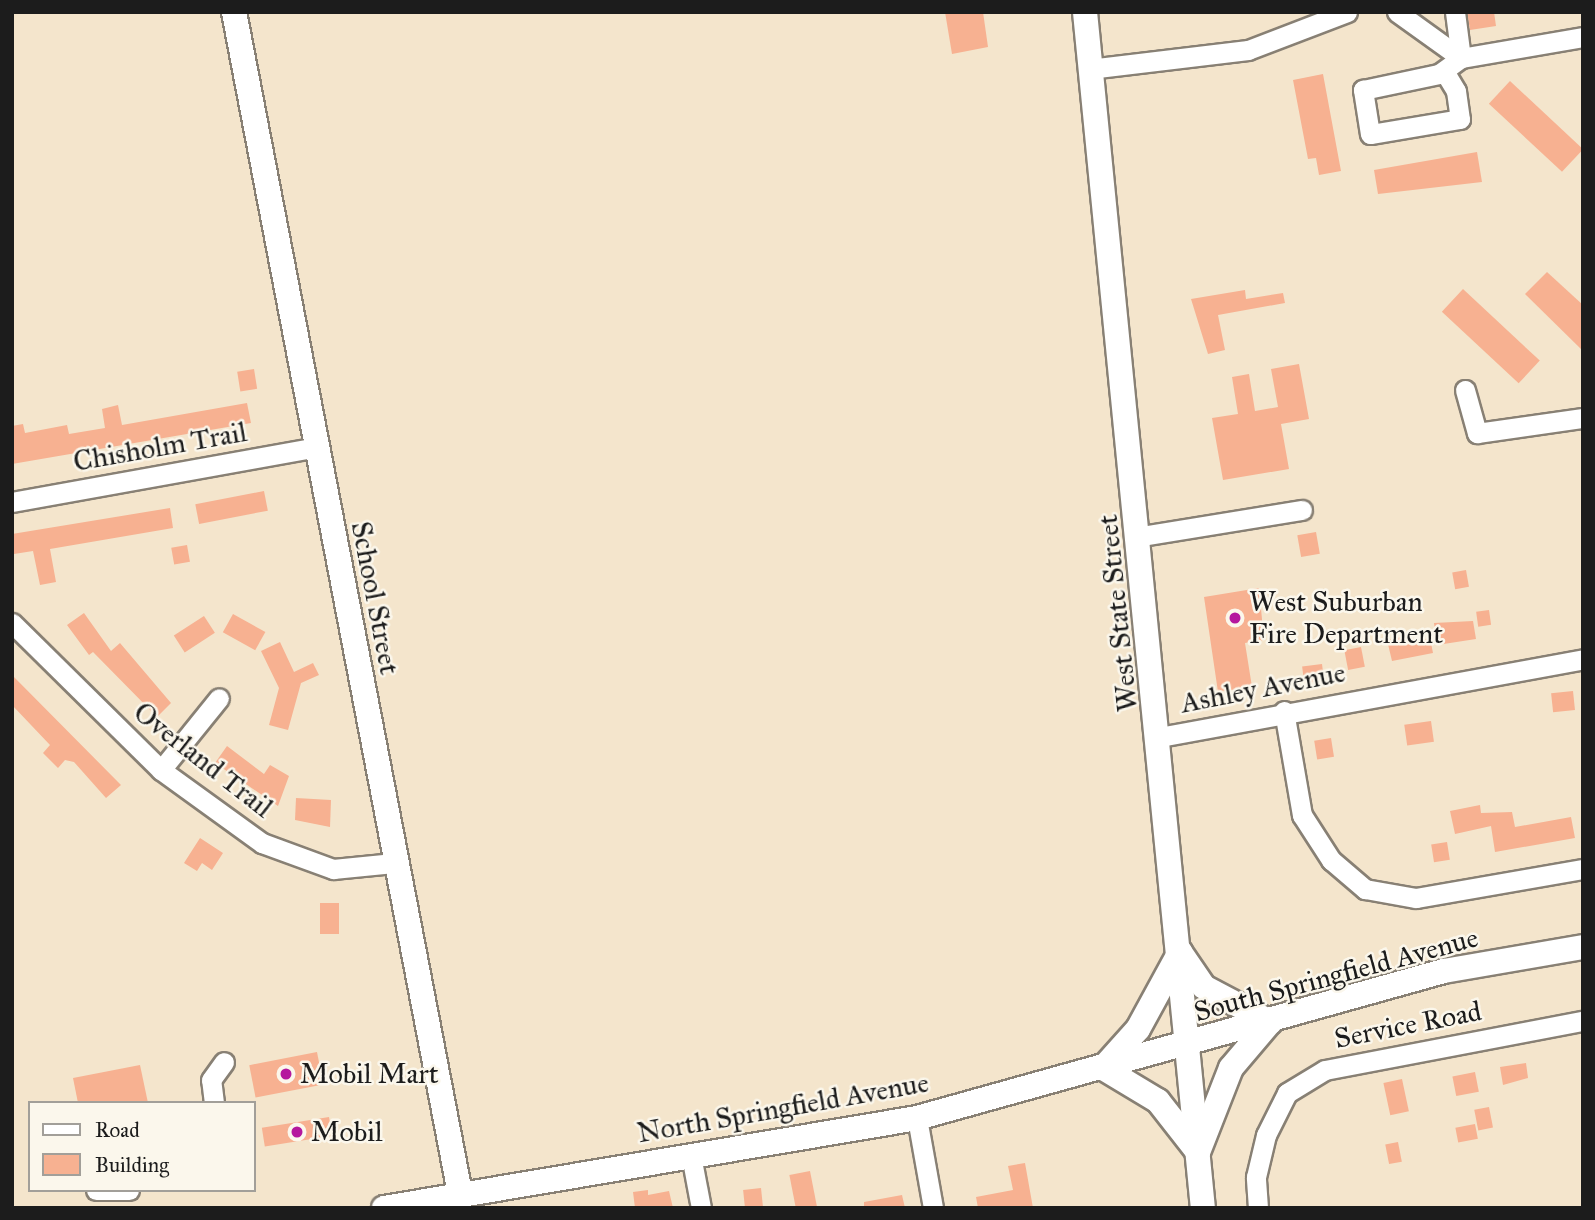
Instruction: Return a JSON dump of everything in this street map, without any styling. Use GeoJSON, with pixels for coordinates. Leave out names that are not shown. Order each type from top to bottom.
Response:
{"type":"FeatureCollection","features":[{"type":"Feature","properties":{"kind":"main road","name":"School Street"},"geometry":{"type":"LineString","coordinates":[[234,12],[394,863],[460,1194]]}},
{"type":"Feature","properties":{"kind":"main road","name":"West State Street"},"geometry":{"type":"LineString","coordinates":[[1085,12],[1141,536],[1203,1208]]}},
{"type":"Feature","properties":{"kind":"main road","name":"South Springfield Avenue"},"geometry":{"type":"LineString","coordinates":[[1188,1046],[1444,971],[1583,947]]}},
{"type":"Feature","properties":{"kind":"main road"},"geometry":{"type":"LineString","coordinates":[[1180,952],[1204,987],[1270,1022],[1231,1068],[1198,1152],[1158,1101],[1103,1068],[1138,1029],[1180,952]]}},
{"type":"Feature","properties":{"kind":"main road","name":"North Springfield Avenue"},"geometry":{"type":"LineString","coordinates":[[384,1208],[917,1118],[1188,1046]]}},
{"type":"Feature","properties":{"kind":"street"},"geometry":{"type":"LineString","coordinates":[[1090,69],[1248,50],[1347,12]]}},
{"type":"Feature","properties":{"kind":"street"},"geometry":{"type":"LineString","coordinates":[[1397,12],[1461,58]]}},
{"type":"Feature","properties":{"kind":"street"},"geometry":{"type":"LineString","coordinates":[[1455,12],[1461,58]]}},
{"type":"Feature","properties":{"kind":"street"},"geometry":{"type":"LineString","coordinates":[[1444,71],[1456,91],[1460,119],[1370,134],[1363,90],[1444,71],[1461,58],[1583,37]]}},
{"type":"Feature","properties":{"kind":"street"},"geometry":{"type":"LineString","coordinates":[[1465,390],[1477,433],[1583,418]]}},
{"type":"Feature","properties":{"kind":"street","name":"Chisholm Trail"},"geometry":{"type":"LineString","coordinates":[[12,502],[317,447]]}},
{"type":"Feature","properties":{"kind":"street"},"geometry":{"type":"LineString","coordinates":[[1141,536],[1302,510]]}},
{"type":"Feature","properties":{"kind":"street","name":"Overland Trail"},"geometry":{"type":"LineString","coordinates":[[12,623],[161,770],[262,843],[311,865],[394,863]]}},
{"type":"Feature","properties":{"kind":"street","name":"Ashley Avenue"},"geometry":{"type":"LineString","coordinates":[[1160,737],[1284,711],[1583,659]]}},
{"type":"Feature","properties":{"kind":"street"},"geometry":{"type":"LineString","coordinates":[[161,770],[219,698]]}},
{"type":"Feature","properties":{"kind":"street"},"geometry":{"type":"LineString","coordinates":[[1284,711],[1302,815],[1331,860],[1365,889],[1416,898],[1583,869]]}},
{"type":"Feature","properties":{"kind":"street","name":"Service Road"},"geometry":{"type":"LineString","coordinates":[[1258,1208],[1256,1177],[1266,1135],[1287,1093],[1325,1070],[1583,1021]]}},
{"type":"Feature","properties":{"kind":"street"},"geometry":{"type":"LineString","coordinates":[[214,1101],[211,1080],[224,1062]]}},
{"type":"Feature","properties":{"kind":"street"},"geometry":{"type":"LineString","coordinates":[[917,1118],[933,1208]]}},
{"type":"Feature","properties":{"kind":"street"},"geometry":{"type":"LineString","coordinates":[[691,1155],[701,1208]]}},
{"type":"Feature","properties":{"kind":"building"},"geometry":{"type":"Polygon","coordinates":[[[945,12],[983,12],[988,47],[952,54],[945,12]]]}},
{"type":"Feature","properties":{"kind":"building"},"geometry":{"type":"Polygon","coordinates":[[[1467,12],[1494,12],[1496,26],[1470,30],[1467,12]]]}},
{"type":"Feature","properties":{"kind":"building"},"geometry":{"type":"Polygon","coordinates":[[[1323,74],[1341,171],[1319,175],[1316,158],[1308,159],[1293,80],[1323,74]]]}},
{"type":"Feature","properties":{"kind":"building"},"geometry":{"type":"Polygon","coordinates":[[[1510,81],[1583,149],[1562,172],[1489,104],[1510,81]]]}},
{"type":"Feature","properties":{"kind":"building"},"geometry":{"type":"Polygon","coordinates":[[[1477,152],[1482,182],[1378,194],[1374,170],[1477,152]]]}},
{"type":"Feature","properties":{"kind":"building"},"geometry":{"type":"Polygon","coordinates":[[[1547,272],[1583,305],[1583,351],[1525,294],[1547,272]]]}},
{"type":"Feature","properties":{"kind":"building"},"geometry":{"type":"Polygon","coordinates":[[[1463,289],[1540,361],[1519,383],[1442,312],[1463,289]]]}},
{"type":"Feature","properties":{"kind":"building"},"geometry":{"type":"Polygon","coordinates":[[[1245,290],[1246,299],[1283,293],[1285,303],[1218,315],[1225,350],[1208,354],[1191,299],[1245,290]]]}},
{"type":"Feature","properties":{"kind":"building"},"geometry":{"type":"Polygon","coordinates":[[[1299,364],[1309,419],[1281,424],[1289,469],[1223,480],[1212,418],[1238,414],[1232,377],[1249,374],[1255,411],[1278,407],[1271,369],[1299,364]]]}},
{"type":"Feature","properties":{"kind":"building"},"geometry":{"type":"Polygon","coordinates":[[[254,369],[257,389],[240,391],[237,372],[254,369]]]}},
{"type":"Feature","properties":{"kind":"building"},"geometry":{"type":"Polygon","coordinates":[[[247,403],[251,423],[12,464],[12,426],[23,424],[25,433],[67,425],[69,434],[105,428],[102,409],[118,405],[122,425],[247,403]]]}},
{"type":"Feature","properties":{"kind":"building"},"geometry":{"type":"Polygon","coordinates":[[[264,491],[268,511],[199,524],[195,504],[264,491]]]}},
{"type":"Feature","properties":{"kind":"building"},"geometry":{"type":"Polygon","coordinates":[[[170,508],[173,528],[50,549],[56,582],[40,585],[33,551],[14,554],[12,534],[170,508]]]}},
{"type":"Feature","properties":{"kind":"building"},"geometry":{"type":"Polygon","coordinates":[[[1316,532],[1320,554],[1301,557],[1297,535],[1316,532]]]}},
{"type":"Feature","properties":{"kind":"building"},"geometry":{"type":"Polygon","coordinates":[[[187,545],[190,562],[174,565],[171,548],[187,545]]]}},
{"type":"Feature","properties":{"kind":"building"},"geometry":{"type":"Polygon","coordinates":[[[1466,570],[1469,587],[1455,589],[1452,572],[1466,570]]]}},
{"type":"Feature","properties":{"kind":"building","name":"West Suburban Fire Department"},"geometry":{"type":"Polygon","coordinates":[[[1259,588],[1264,640],[1245,643],[1252,687],[1218,692],[1204,597],[1259,588]]]}},
{"type":"Feature","properties":{"kind":"building"},"geometry":{"type":"Polygon","coordinates":[[[1489,610],[1491,625],[1478,627],[1476,612],[1489,610]]]}},
{"type":"Feature","properties":{"kind":"building"},"geometry":{"type":"Polygon","coordinates":[[[84,613],[111,651],[120,643],[171,703],[157,717],[93,652],[89,655],[67,625],[84,613]]]}},
{"type":"Feature","properties":{"kind":"building"},"geometry":{"type":"Polygon","coordinates":[[[233,614],[265,632],[255,650],[223,632],[233,614]]]}},
{"type":"Feature","properties":{"kind":"building"},"geometry":{"type":"Polygon","coordinates":[[[204,616],[215,633],[185,652],[174,636],[204,616]]]}},
{"type":"Feature","properties":{"kind":"building"},"geometry":{"type":"Polygon","coordinates":[[[1473,621],[1476,639],[1437,645],[1434,623],[1473,621]]]}},
{"type":"Feature","properties":{"kind":"building"},"geometry":{"type":"Polygon","coordinates":[[[1411,635],[1412,642],[1430,638],[1433,653],[1392,661],[1387,640],[1411,635]]]}},
{"type":"Feature","properties":{"kind":"building"},"geometry":{"type":"Polygon","coordinates":[[[280,642],[294,672],[313,663],[319,675],[301,683],[288,730],[269,725],[279,688],[261,651],[280,642]]]}},
{"type":"Feature","properties":{"kind":"building"},"geometry":{"type":"Polygon","coordinates":[[[1361,647],[1365,667],[1348,670],[1344,650],[1361,647]]]}},
{"type":"Feature","properties":{"kind":"building"},"geometry":{"type":"Polygon","coordinates":[[[1322,664],[1324,681],[1304,683],[1302,666],[1322,664]]]}},
{"type":"Feature","properties":{"kind":"building"},"geometry":{"type":"Polygon","coordinates":[[[12,675],[121,785],[106,798],[74,762],[65,760],[58,768],[43,753],[50,745],[12,705],[12,675]]]}},
{"type":"Feature","properties":{"kind":"building"},"geometry":{"type":"Polygon","coordinates":[[[1573,691],[1575,710],[1553,712],[1551,693],[1573,691]]]}},
{"type":"Feature","properties":{"kind":"building"},"geometry":{"type":"Polygon","coordinates":[[[1431,721],[1434,742],[1407,746],[1404,725],[1431,721]]]}},
{"type":"Feature","properties":{"kind":"building"},"geometry":{"type":"Polygon","coordinates":[[[1331,738],[1334,757],[1317,759],[1314,741],[1331,738]]]}},
{"type":"Feature","properties":{"kind":"building"},"geometry":{"type":"Polygon","coordinates":[[[227,746],[264,774],[270,765],[289,776],[278,806],[215,763],[227,746]]]}},
{"type":"Feature","properties":{"kind":"building"},"geometry":{"type":"Polygon","coordinates":[[[296,798],[331,800],[330,827],[295,820],[296,798]]]}},
{"type":"Feature","properties":{"kind":"building"},"geometry":{"type":"Polygon","coordinates":[[[1480,805],[1481,813],[1512,812],[1515,827],[1571,817],[1575,838],[1495,852],[1491,826],[1455,834],[1450,811],[1480,805]]]}},
{"type":"Feature","properties":{"kind":"building"},"geometry":{"type":"Polygon","coordinates":[[[200,838],[223,853],[212,870],[202,863],[197,871],[184,863],[200,838]]]}},
{"type":"Feature","properties":{"kind":"building"},"geometry":{"type":"Polygon","coordinates":[[[1447,842],[1450,860],[1434,862],[1431,845],[1447,842]]]}},
{"type":"Feature","properties":{"kind":"building"},"geometry":{"type":"Polygon","coordinates":[[[320,903],[339,903],[339,934],[320,934],[320,903]]]}},
{"type":"Feature","properties":{"kind":"building","name":"Mobil Mart"},"geometry":{"type":"Polygon","coordinates":[[[317,1052],[323,1084],[256,1098],[249,1065],[317,1052]]]}},
{"type":"Feature","properties":{"kind":"building"},"geometry":{"type":"Polygon","coordinates":[[[1526,1063],[1528,1078],[1503,1085],[1500,1067],[1526,1063]]]}},
{"type":"Feature","properties":{"kind":"building"},"geometry":{"type":"Polygon","coordinates":[[[140,1065],[148,1101],[78,1101],[73,1078],[140,1065]]]}},
{"type":"Feature","properties":{"kind":"building"},"geometry":{"type":"Polygon","coordinates":[[[1475,1072],[1479,1092],[1456,1096],[1452,1076],[1475,1072]]]}},
{"type":"Feature","properties":{"kind":"building"},"geometry":{"type":"Polygon","coordinates":[[[1402,1079],[1409,1111],[1390,1115],[1383,1083],[1402,1079]]]}},
{"type":"Feature","properties":{"kind":"building"},"geometry":{"type":"Polygon","coordinates":[[[1489,1107],[1493,1128],[1478,1130],[1474,1110],[1489,1107]]]}},
{"type":"Feature","properties":{"kind":"building","name":"Mobil"},"geometry":{"type":"Polygon","coordinates":[[[329,1117],[332,1136],[265,1146],[262,1128],[329,1117]]]}},
{"type":"Feature","properties":{"kind":"building"},"geometry":{"type":"Polygon","coordinates":[[[1475,1124],[1478,1139],[1458,1143],[1455,1128],[1475,1124]]]}},
{"type":"Feature","properties":{"kind":"building"},"geometry":{"type":"Polygon","coordinates":[[[1398,1142],[1402,1162],[1389,1164],[1385,1144],[1398,1142]]]}},
{"type":"Feature","properties":{"kind":"building"},"geometry":{"type":"Polygon","coordinates":[[[1025,1163],[1033,1208],[978,1208],[976,1197],[1013,1190],[1008,1166],[1025,1163]]]}},
{"type":"Feature","properties":{"kind":"building"},"geometry":{"type":"Polygon","coordinates":[[[810,1171],[817,1208],[796,1208],[789,1175],[810,1171]]]}},
{"type":"Feature","properties":{"kind":"building"},"geometry":{"type":"Polygon","coordinates":[[[761,1188],[763,1208],[745,1208],[743,1190],[761,1188]]]}},
{"type":"Feature","properties":{"kind":"building"},"geometry":{"type":"Polygon","coordinates":[[[648,1190],[648,1195],[669,1191],[673,1208],[635,1208],[633,1192],[648,1190]]]}},
{"type":"Feature","properties":{"kind":"building"},"geometry":{"type":"Polygon","coordinates":[[[902,1195],[905,1208],[864,1208],[864,1202],[902,1195]]]}},
{"type":"Feature","properties":{"kind":"place","name":"West Suburban Fire Department"},"geometry":{"type":"Point","coordinates":[1235,618]}},
{"type":"Feature","properties":{"kind":"place","name":"Mobil Mart"},"geometry":{"type":"Point","coordinates":[286,1074]}},
{"type":"Feature","properties":{"kind":"place","name":"Mobil"},"geometry":{"type":"Point","coordinates":[297,1132]}}]}
